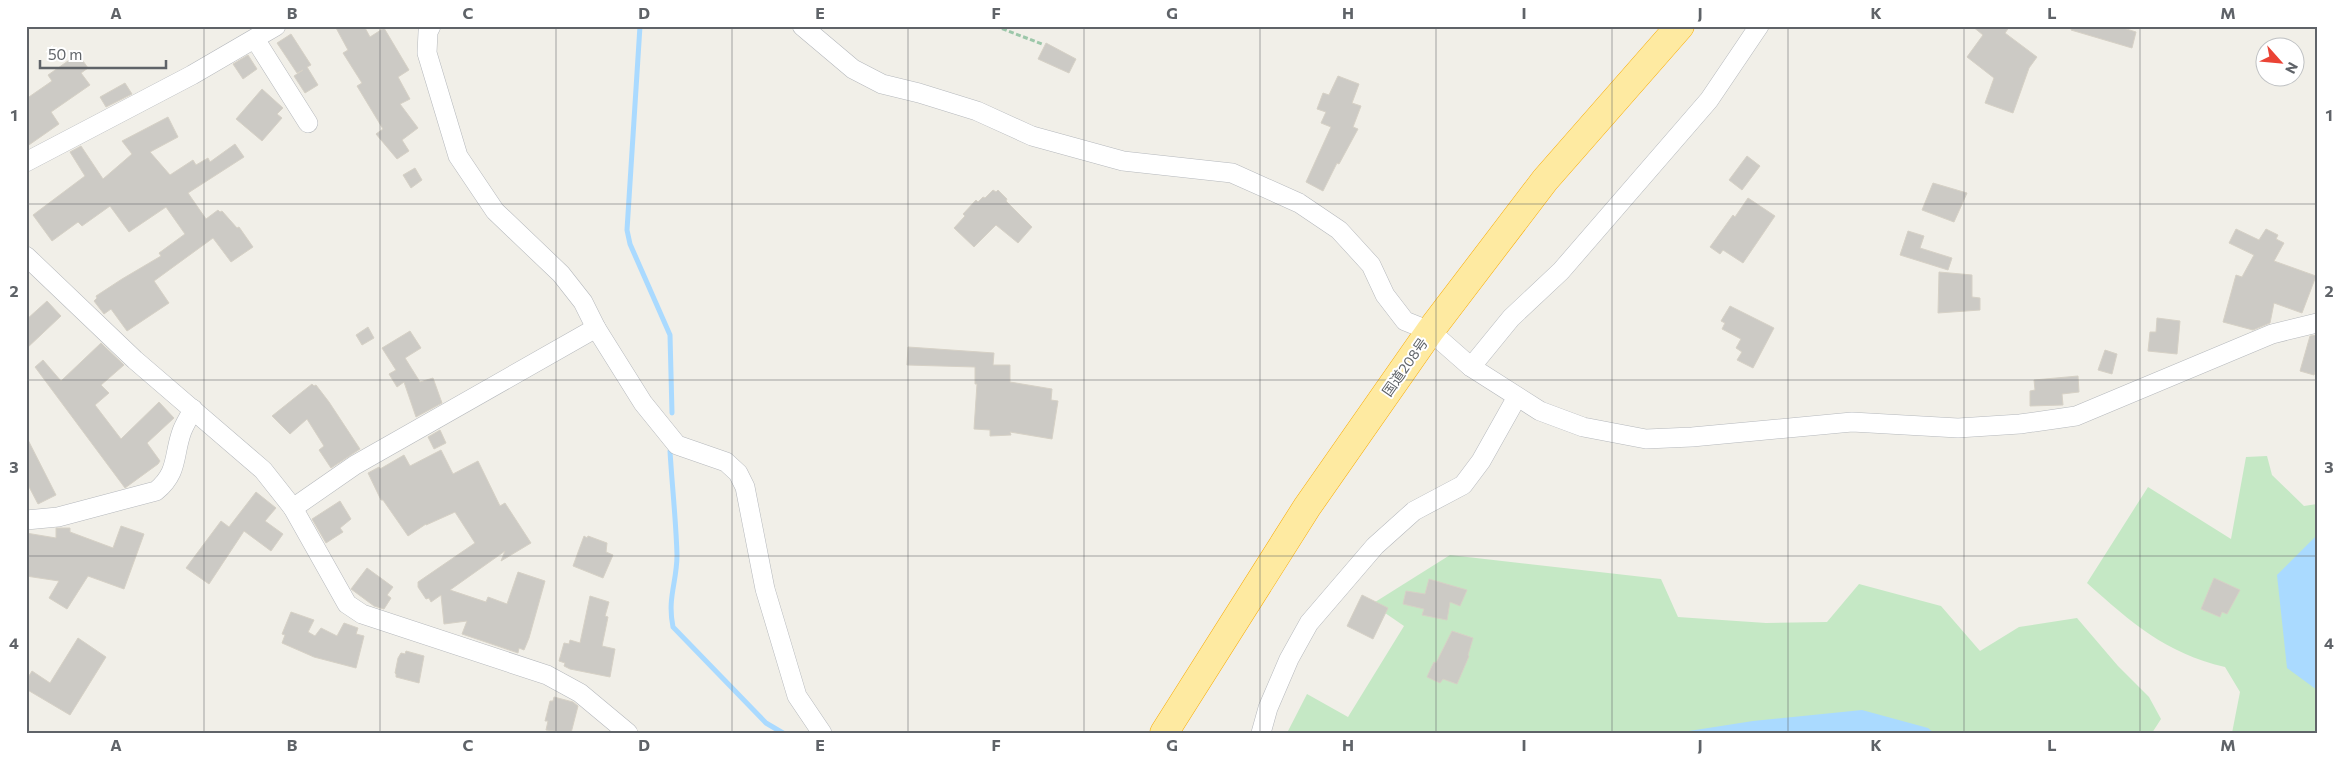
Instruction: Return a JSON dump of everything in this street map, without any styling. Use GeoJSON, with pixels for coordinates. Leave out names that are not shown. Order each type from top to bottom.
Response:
{"type":"FeatureCollection","features":[{"type":"Feature","properties":{"kind":"highway","name":"国道208号"},"geometry":{"type":"LineString","coordinates":[[1164,733],[1307,507],[1430,331],[1545,180],[1680,26]]}},
{"type":"Feature","properties":{"kind":"street"},"geometry":{"type":"LineString","coordinates":[[26,162],[192,75],[276,26]]}},
{"type":"Feature","properties":{"kind":"street"},"geometry":{"type":"LineString","coordinates":[[430,26],[427,53],[458,156],[495,212],[561,274],[583,302],[596,328],[643,403],[677,445],[726,462],[738,473],[745,487],[765,589],[797,696],[822,733]]}},
{"type":"Feature","properties":{"kind":"street"},"geometry":{"type":"LineString","coordinates":[[802,26],[853,69],[882,84],[977,111],[1032,136],[1123,161],[1232,173],[1299,203],[1339,230],[1371,265],[1385,295],[1405,321],[1430,331],[1471,367],[1540,411],[1583,427],[1646,439],[1692,437],[1852,422],[1958,428],[2020,424],[2076,416],[2272,334],[2317,323]]}},
{"type":"Feature","properties":{"kind":"street"},"geometry":{"type":"LineString","coordinates":[[1471,367],[1511,318],[1561,271],[1709,100],[1759,26]]}},
{"type":"Feature","properties":{"kind":"street"},"geometry":{"type":"LineString","coordinates":[[255,39],[308,123]]}},
{"type":"Feature","properties":{"kind":"street"},"geometry":{"type":"LineString","coordinates":[[26,256],[135,360],[263,470],[293,508],[347,604],[362,614],[547,675],[580,693],[628,733]]}},
{"type":"Feature","properties":{"kind":"street"},"geometry":{"type":"LineString","coordinates":[[293,508],[355,465],[596,328]]}},
{"type":"Feature","properties":{"kind":"street"},"geometry":{"type":"LineString","coordinates":[[1261,733],[1268,708],[1289,659],[1309,623],[1375,546],[1414,510],[1464,485],[1481,462],[1517,397]]}},
{"type":"Feature","properties":{"kind":"street"},"geometry":{"type":"LineString","coordinates":[[26,520],[58,517],[156,492],[166,483],[175,466],[182,431],[194,409]]}},
{"type":"Feature","properties":{"kind":"path"},"geometry":{"type":"LineString","coordinates":[[995,26],[1042,44]]}},
{"type":"Feature","properties":{"kind":"green space"},"geometry":{"type":"Polygon","coordinates":[[[2267,456],[2272,475],[2304,506],[2317,504],[2317,733],[2232,733],[2240,692],[2225,667],[2184,654],[2150,635],[2087,583],[2148,487],[2231,539],[2246,457],[2267,456]]]}},
{"type":"Feature","properties":{"kind":"green space"},"geometry":{"type":"Polygon","coordinates":[[[1450,555],[1661,579],[1678,617],[1766,623],[1827,622],[1859,584],[1941,606],[1980,651],[2019,627],[2077,618],[2118,666],[2149,697],[2161,719],[2152,733],[1287,733],[1307,694],[1348,717],[1404,626],[1372,604],[1450,555]]]}},
{"type":"Feature","properties":{"kind":"water"},"geometry":{"type":"Polygon","coordinates":[[[2317,535],[2317,690],[2287,668],[2277,575],[2317,535]]]}},
{"type":"Feature","properties":{"kind":"water"},"geometry":{"type":"Polygon","coordinates":[[[1862,710],[1928,728],[1934,733],[1676,733],[1753,721],[1862,710]]]}},
{"type":"Feature","properties":{"kind":"building"},"geometry":{"type":"Polygon","coordinates":[[[335,26],[364,26],[370,37],[384,28],[409,70],[398,77],[410,99],[400,104],[418,128],[402,140],[409,151],[397,159],[376,134],[383,129],[357,86],[362,83],[343,53],[348,50],[335,26]]]}},
{"type":"Feature","properties":{"kind":"building"},"geometry":{"type":"Polygon","coordinates":[[[1972,26],[2010,26],[2005,33],[2037,57],[2029,68],[2013,113],[1985,103],[1994,78],[1967,57],[1983,35],[1972,26]]]}},
{"type":"Feature","properties":{"kind":"building"},"geometry":{"type":"Polygon","coordinates":[[[2072,26],[2117,26],[2136,32],[2132,48],[2071,30],[2072,26]]]}},
{"type":"Feature","properties":{"kind":"building"},"geometry":{"type":"Polygon","coordinates":[[[291,34],[311,65],[307,67],[318,85],[305,93],[294,76],[303,70],[297,73],[277,43],[291,34]]]}},
{"type":"Feature","properties":{"kind":"building"},"geometry":{"type":"Polygon","coordinates":[[[1046,43],[1076,59],[1069,73],[1038,59],[1046,43]]]}},
{"type":"Feature","properties":{"kind":"building"},"geometry":{"type":"Polygon","coordinates":[[[78,54],[88,68],[81,73],[90,85],[51,112],[59,124],[26,147],[26,99],[52,81],[48,75],[78,54]]]}},
{"type":"Feature","properties":{"kind":"building"},"geometry":{"type":"Polygon","coordinates":[[[248,55],[257,69],[243,79],[233,64],[248,55]]]}},
{"type":"Feature","properties":{"kind":"building"},"geometry":{"type":"Polygon","coordinates":[[[1338,76],[1359,84],[1352,103],[1361,106],[1353,127],[1358,129],[1339,164],[1337,163],[1323,191],[1306,182],[1331,127],[1321,123],[1326,112],[1317,109],[1323,93],[1329,95],[1338,76]]]}},
{"type":"Feature","properties":{"kind":"building"},"geometry":{"type":"Polygon","coordinates":[[[125,83],[132,94],[106,107],[100,97],[125,83]]]}},
{"type":"Feature","properties":{"kind":"building"},"geometry":{"type":"Polygon","coordinates":[[[262,89],[283,108],[277,114],[282,118],[262,141],[236,119],[262,89]]]}},
{"type":"Feature","properties":{"kind":"building"},"geometry":{"type":"Polygon","coordinates":[[[168,117],[178,137],[150,152],[170,175],[193,160],[196,165],[208,158],[210,162],[235,144],[244,157],[188,193],[206,219],[218,210],[222,211],[237,228],[239,227],[253,247],[231,262],[213,238],[154,281],[169,303],[127,331],[111,309],[104,314],[94,301],[97,298],[96,296],[161,256],[159,253],[185,234],[166,207],[129,232],[110,206],[82,226],[78,222],[52,241],[33,215],[85,176],[70,152],[81,146],[103,179],[132,154],[122,141],[168,117]]]}},
{"type":"Feature","properties":{"kind":"building"},"geometry":{"type":"Polygon","coordinates":[[[1747,156],[1760,166],[1742,190],[1729,180],[1747,156]]]}},
{"type":"Feature","properties":{"kind":"building"},"geometry":{"type":"Polygon","coordinates":[[[415,168],[422,180],[411,188],[403,175],[415,168]]]}},
{"type":"Feature","properties":{"kind":"building"},"geometry":{"type":"Polygon","coordinates":[[[1933,183],[1967,193],[1954,222],[1922,210],[1933,183]]]}},
{"type":"Feature","properties":{"kind":"building"},"geometry":{"type":"Polygon","coordinates":[[[993,190],[996,192],[998,190],[1007,199],[1006,201],[1032,227],[1018,243],[996,225],[974,247],[954,228],[965,216],[963,214],[976,200],[978,202],[983,197],[985,198],[993,190]]]}},
{"type":"Feature","properties":{"kind":"building"},"geometry":{"type":"Polygon","coordinates":[[[1748,198],[1775,216],[1743,263],[1723,250],[1720,254],[1710,247],[1748,198]]]}},
{"type":"Feature","properties":{"kind":"building"},"geometry":{"type":"Polygon","coordinates":[[[2236,229],[2259,240],[2266,229],[2278,235],[2276,239],[2284,243],[2274,261],[2316,276],[2302,313],[2274,303],[2270,323],[2253,330],[2223,322],[2236,275],[2242,277],[2254,255],[2229,243],[2236,229]]]}},
{"type":"Feature","properties":{"kind":"building"},"geometry":{"type":"Polygon","coordinates":[[[1908,231],[1924,236],[1920,248],[1952,258],[1948,270],[1900,255],[1908,231]]]}},
{"type":"Feature","properties":{"kind":"building"},"geometry":{"type":"Polygon","coordinates":[[[1939,272],[1972,275],[1972,297],[1980,298],[1980,310],[1938,313],[1939,272]]]}},
{"type":"Feature","properties":{"kind":"building"},"geometry":{"type":"Polygon","coordinates":[[[47,301],[61,316],[26,349],[26,320],[47,301]]]}},
{"type":"Feature","properties":{"kind":"building"},"geometry":{"type":"Polygon","coordinates":[[[1730,306],[1774,328],[1753,368],[1737,360],[1742,352],[1736,348],[1741,339],[1722,329],[1725,323],[1721,321],[1730,306]]]}},
{"type":"Feature","properties":{"kind":"building"},"geometry":{"type":"Polygon","coordinates":[[[2157,318],[2180,321],[2177,354],[2148,351],[2150,332],[2156,332],[2157,318]]]}},
{"type":"Feature","properties":{"kind":"building"},"geometry":{"type":"Polygon","coordinates":[[[368,327],[374,338],[362,345],[356,335],[368,327]]]}},
{"type":"Feature","properties":{"kind":"building"},"geometry":{"type":"Polygon","coordinates":[[[410,331],[421,348],[405,358],[420,382],[433,378],[442,403],[416,417],[404,382],[397,387],[389,374],[396,370],[382,348],[410,331]]]}},
{"type":"Feature","properties":{"kind":"building"},"geometry":{"type":"Polygon","coordinates":[[[2317,335],[2317,365],[2314,375],[2300,371],[2310,336],[2317,335]]]}},
{"type":"Feature","properties":{"kind":"building"},"geometry":{"type":"Polygon","coordinates":[[[101,343],[124,365],[101,385],[109,393],[95,405],[121,439],[159,402],[174,418],[147,443],[160,461],[158,464],[125,488],[35,367],[43,360],[61,381],[101,343]]]}},
{"type":"Feature","properties":{"kind":"building"},"geometry":{"type":"Polygon","coordinates":[[[908,347],[994,353],[993,365],[1010,365],[1010,382],[1052,389],[1051,400],[1058,401],[1052,439],[1010,432],[1011,435],[990,436],[990,430],[974,429],[977,384],[975,384],[975,367],[907,365],[908,347]]]}},
{"type":"Feature","properties":{"kind":"building"},"geometry":{"type":"Polygon","coordinates":[[[2105,350],[2117,354],[2112,374],[2098,370],[2105,350]]]}},
{"type":"Feature","properties":{"kind":"building"},"geometry":{"type":"Polygon","coordinates":[[[2078,376],[2079,392],[2062,394],[2063,405],[2030,406],[2030,391],[2035,390],[2034,380],[2078,376]]]}},
{"type":"Feature","properties":{"kind":"building"},"geometry":{"type":"Polygon","coordinates":[[[312,384],[316,385],[329,402],[360,449],[331,468],[319,450],[324,446],[307,419],[290,434],[272,416],[312,384]]]}},
{"type":"Feature","properties":{"kind":"building"},"geometry":{"type":"Polygon","coordinates":[[[440,430],[446,443],[434,449],[428,437],[440,430]]]}},
{"type":"Feature","properties":{"kind":"building"},"geometry":{"type":"Polygon","coordinates":[[[26,436],[56,495],[38,504],[26,481],[26,436]]]}},
{"type":"Feature","properties":{"kind":"building"},"geometry":{"type":"Polygon","coordinates":[[[441,450],[453,474],[478,461],[500,506],[505,503],[531,543],[501,561],[505,551],[450,590],[486,602],[488,597],[507,604],[518,572],[545,581],[529,638],[524,650],[519,648],[518,653],[462,634],[467,621],[444,624],[441,595],[431,602],[429,598],[426,599],[418,587],[418,582],[475,543],[455,512],[426,524],[408,536],[383,500],[381,500],[368,473],[379,467],[380,469],[404,455],[410,466],[441,450]]]}},
{"type":"Feature","properties":{"kind":"building"},"geometry":{"type":"Polygon","coordinates":[[[256,492],[276,508],[265,521],[283,534],[271,551],[244,531],[209,584],[186,568],[221,521],[229,527],[256,492]]]}},
{"type":"Feature","properties":{"kind":"building"},"geometry":{"type":"Polygon","coordinates":[[[340,501],[351,519],[340,528],[343,532],[326,543],[312,519],[340,501]]]}},
{"type":"Feature","properties":{"kind":"building"},"geometry":{"type":"Polygon","coordinates":[[[121,526],[144,534],[124,589],[88,576],[67,609],[49,598],[59,581],[26,576],[26,533],[56,538],[56,528],[70,528],[70,532],[113,548],[121,526]]]}},
{"type":"Feature","properties":{"kind":"building"},"geometry":{"type":"Polygon","coordinates":[[[584,536],[607,543],[606,552],[613,555],[603,578],[573,566],[584,536]]]}},
{"type":"Feature","properties":{"kind":"building"},"geometry":{"type":"Polygon","coordinates":[[[367,568],[393,587],[387,595],[391,598],[384,609],[374,606],[351,589],[367,568]]]}},
{"type":"Feature","properties":{"kind":"building"},"geometry":{"type":"Polygon","coordinates":[[[2214,578],[2240,590],[2227,614],[2222,612],[2220,617],[2201,609],[2214,578]]]}},
{"type":"Feature","properties":{"kind":"building"},"geometry":{"type":"Polygon","coordinates":[[[1429,579],[1467,590],[1460,606],[1450,602],[1447,620],[1422,615],[1424,609],[1403,604],[1406,591],[1425,594],[1429,579]]]}},
{"type":"Feature","properties":{"kind":"building"},"geometry":{"type":"Polygon","coordinates":[[[1362,595],[1388,608],[1373,639],[1347,626],[1362,595]]]}},
{"type":"Feature","properties":{"kind":"building"},"geometry":{"type":"Polygon","coordinates":[[[590,596],[609,602],[605,616],[608,617],[602,646],[615,649],[610,677],[570,669],[564,666],[565,663],[559,661],[564,643],[569,644],[570,640],[580,643],[590,596]]]}},
{"type":"Feature","properties":{"kind":"building"},"geometry":{"type":"Polygon","coordinates":[[[291,612],[314,620],[308,632],[315,636],[321,628],[337,636],[344,623],[358,628],[356,634],[364,636],[356,668],[314,657],[282,643],[285,635],[282,634],[291,612]]]}},
{"type":"Feature","properties":{"kind":"building"},"geometry":{"type":"Polygon","coordinates":[[[1452,631],[1473,638],[1469,656],[1457,684],[1443,679],[1440,683],[1427,677],[1452,631]]]}},
{"type":"Feature","properties":{"kind":"building"},"geometry":{"type":"Polygon","coordinates":[[[78,638],[106,657],[70,715],[26,689],[26,681],[32,671],[50,683],[78,638]]]}},
{"type":"Feature","properties":{"kind":"building"},"geometry":{"type":"Polygon","coordinates":[[[406,651],[424,656],[419,683],[396,677],[398,658],[401,653],[405,654],[406,651]]]}},
{"type":"Feature","properties":{"kind":"building"},"geometry":{"type":"Polygon","coordinates":[[[554,697],[573,702],[578,706],[571,733],[546,730],[548,721],[545,721],[550,701],[553,701],[554,697]]]}},
{"type":"Feature","properties":{"kind":"waterway"},"geometry":{"type":"LineString","coordinates":[[640,26],[627,230],[630,244],[670,335],[672,413]]}},
{"type":"Feature","properties":{"kind":"waterway"},"geometry":{"type":"LineString","coordinates":[[670,451],[677,555],[671,607],[673,627],[766,723],[783,733]]}}]}
